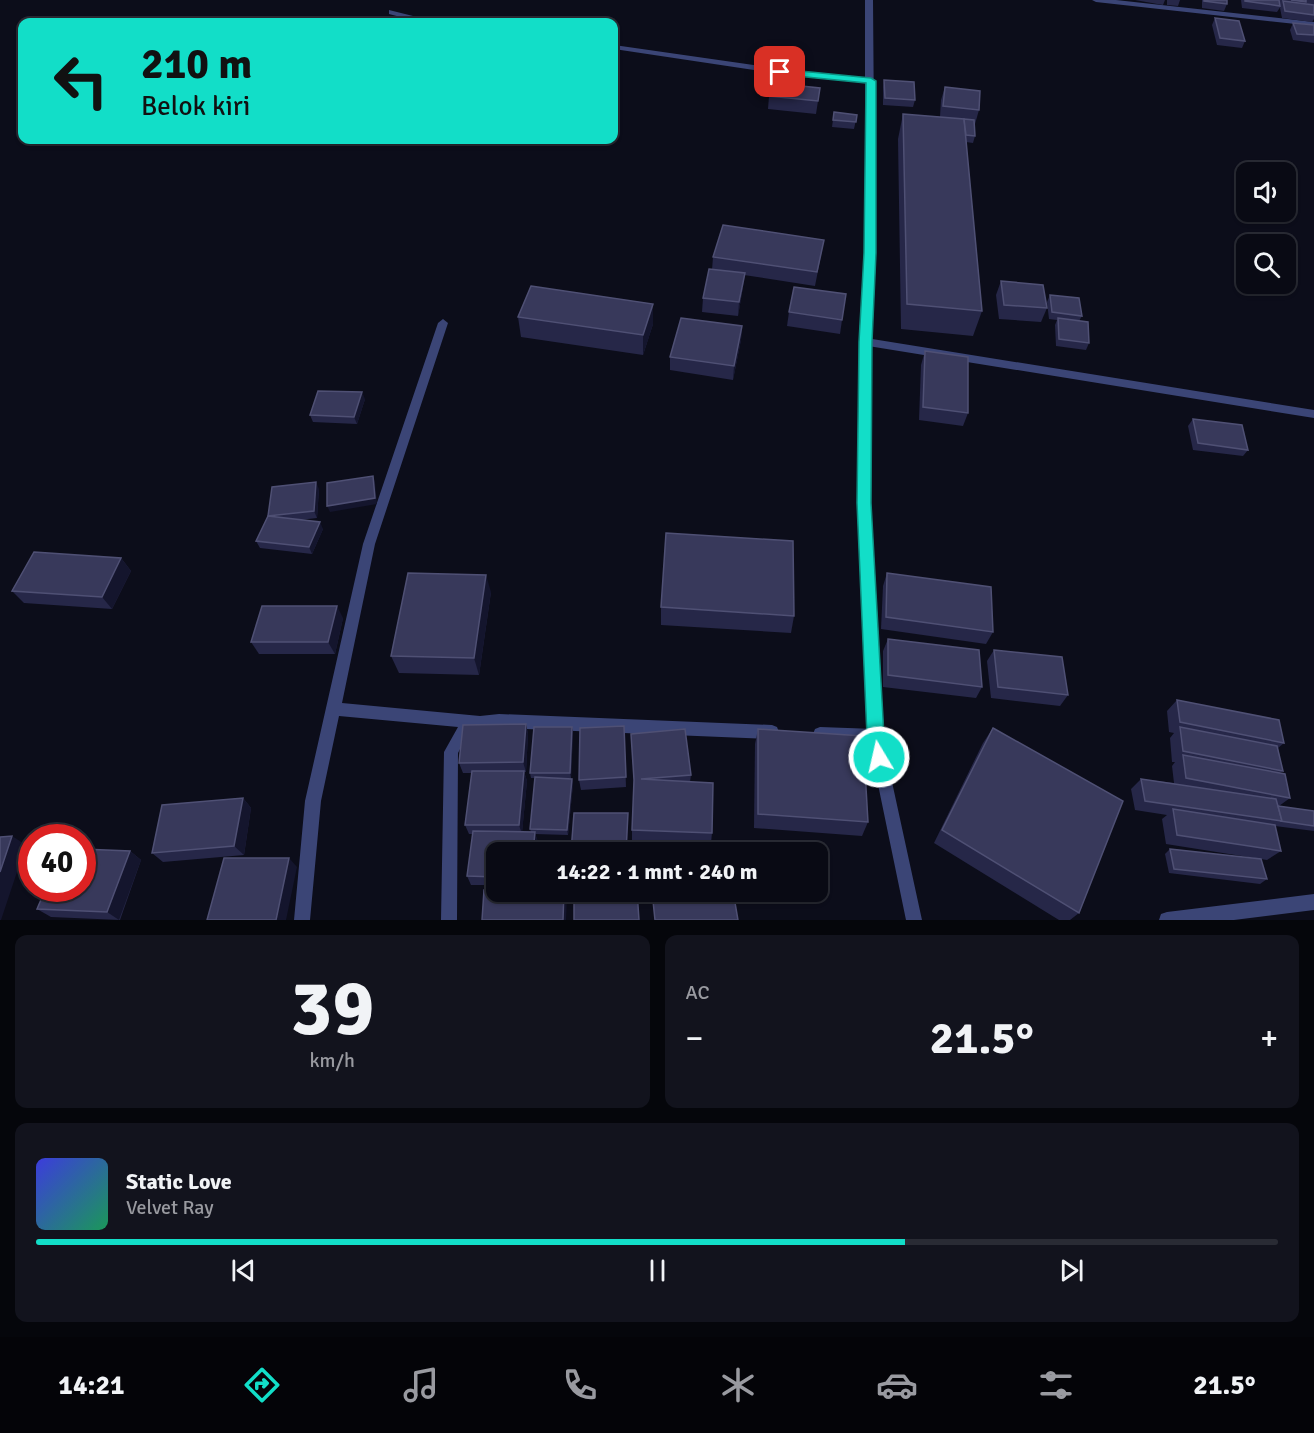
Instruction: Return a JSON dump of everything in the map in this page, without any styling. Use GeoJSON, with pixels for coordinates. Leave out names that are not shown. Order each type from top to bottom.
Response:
{"type":"FeatureCollection","features":[{"type":"Feature","properties":{"kind":"street"},"geometry":{"type":"LineString","coordinates":[[869,0],[870,253],[866,342],[864,503],[875,736],[914,920]]}},
{"type":"Feature","properties":{"kind":"street"},"geometry":{"type":"LineString","coordinates":[[1096,0],[1314,24]]}},
{"type":"Feature","properties":{"kind":"street"},"geometry":{"type":"LineString","coordinates":[[392,12],[412,18]]}},
{"type":"Feature","properties":{"kind":"street"},"geometry":{"type":"LineString","coordinates":[[618,48],[726,62],[780,72],[871,81]]}},
{"type":"Feature","properties":{"kind":"street"},"geometry":{"type":"LineString","coordinates":[[302,920],[313,801],[369,544],[443,323]]}},
{"type":"Feature","properties":{"kind":"street"},"geometry":{"type":"LineString","coordinates":[[866,342],[1314,414]]}},
{"type":"Feature","properties":{"kind":"street"},"geometry":{"type":"LineString","coordinates":[[332,709],[477,722],[875,736]]}},
{"type":"Feature","properties":{"kind":"street"},"geometry":{"type":"LineString","coordinates":[[449,920],[451,752],[459,735],[477,722]]}},
{"type":"Feature","properties":{"kind":"street"},"geometry":{"type":"LineString","coordinates":[[1167,920],[1314,902]]}},
{"type":"Feature","properties":{"kind":"building"},"geometry":{"type":"Polygon","coordinates":[[[1227,0],[1227,4],[1204,1],[1227,0]]]}},
{"type":"Feature","properties":{"kind":"building"},"geometry":{"type":"Polygon","coordinates":[[[1279,0],[1280,6],[1245,1],[1279,0]]]}},
{"type":"Feature","properties":{"kind":"building"},"geometry":{"type":"Polygon","coordinates":[[[1283,1],[1314,5],[1314,15],[1285,11],[1283,1]]]}},
{"type":"Feature","properties":{"kind":"building"},"geometry":{"type":"Polygon","coordinates":[[[1215,18],[1239,21],[1245,41],[1220,38],[1215,18]]]}},
{"type":"Feature","properties":{"kind":"building"},"geometry":{"type":"Polygon","coordinates":[[[1293,23],[1314,25],[1314,35],[1297,34],[1293,23]]]}},
{"type":"Feature","properties":{"kind":"building"},"geometry":{"type":"Polygon","coordinates":[[[884,80],[914,82],[915,100],[885,98],[884,80]]]}},
{"type":"Feature","properties":{"kind":"building"},"geometry":{"type":"Polygon","coordinates":[[[772,83],[820,88],[818,101],[769,96],[772,83]]]}},
{"type":"Feature","properties":{"kind":"building"},"geometry":{"type":"Polygon","coordinates":[[[945,87],[980,91],[979,110],[943,106],[945,87]]]}},
{"type":"Feature","properties":{"kind":"building"},"geometry":{"type":"Polygon","coordinates":[[[834,112],[857,115],[856,122],[833,120],[834,112]]]}},
{"type":"Feature","properties":{"kind":"building"},"geometry":{"type":"Polygon","coordinates":[[[903,114],[964,119],[982,311],[907,304],[903,114]]]}},
{"type":"Feature","properties":{"kind":"building"},"geometry":{"type":"Polygon","coordinates":[[[964,119],[974,120],[975,136],[966,135],[964,119]]]}},
{"type":"Feature","properties":{"kind":"building"},"geometry":{"type":"Polygon","coordinates":[[[723,225],[824,240],[817,272],[713,257],[723,225]]]}},
{"type":"Feature","properties":{"kind":"building"},"geometry":{"type":"Polygon","coordinates":[[[709,269],[745,273],[739,302],[703,298],[709,269]]]}},
{"type":"Feature","properties":{"kind":"building"},"geometry":{"type":"Polygon","coordinates":[[[1001,281],[1043,285],[1047,308],[1004,305],[1001,281]]]}},
{"type":"Feature","properties":{"kind":"building"},"geometry":{"type":"Polygon","coordinates":[[[531,286],[653,304],[643,335],[518,317],[531,286]]]}},
{"type":"Feature","properties":{"kind":"building"},"geometry":{"type":"Polygon","coordinates":[[[794,287],[846,294],[842,320],[789,312],[794,287]]]}},
{"type":"Feature","properties":{"kind":"building"},"geometry":{"type":"Polygon","coordinates":[[[1050,295],[1079,298],[1082,316],[1052,312],[1050,295]]]}},
{"type":"Feature","properties":{"kind":"building"},"geometry":{"type":"Polygon","coordinates":[[[681,318],[742,326],[734,366],[670,357],[681,318]]]}},
{"type":"Feature","properties":{"kind":"building"},"geometry":{"type":"Polygon","coordinates":[[[1058,318],[1088,322],[1089,343],[1059,339],[1058,318]]]}},
{"type":"Feature","properties":{"kind":"building"},"geometry":{"type":"Polygon","coordinates":[[[925,351],[968,357],[968,413],[923,407],[925,351]]]}},
{"type":"Feature","properties":{"kind":"building"},"geometry":{"type":"Polygon","coordinates":[[[318,391],[362,392],[354,417],[310,415],[318,391]]]}},
{"type":"Feature","properties":{"kind":"building"},"geometry":{"type":"Polygon","coordinates":[[[1193,419],[1242,425],[1248,450],[1198,443],[1193,419]]]}},
{"type":"Feature","properties":{"kind":"building"},"geometry":{"type":"Polygon","coordinates":[[[373,476],[375,498],[327,506],[327,483],[373,476]]]}},
{"type":"Feature","properties":{"kind":"building"},"geometry":{"type":"Polygon","coordinates":[[[316,482],[314,511],[268,516],[272,487],[316,482]]]}},
{"type":"Feature","properties":{"kind":"building"},"geometry":{"type":"Polygon","coordinates":[[[268,516],[320,522],[309,547],[256,541],[268,516]]]}},
{"type":"Feature","properties":{"kind":"building"},"geometry":{"type":"Polygon","coordinates":[[[666,533],[793,541],[794,616],[661,607],[666,533]]]}},
{"type":"Feature","properties":{"kind":"building"},"geometry":{"type":"Polygon","coordinates":[[[34,552],[121,558],[102,597],[12,591],[34,552]]]}},
{"type":"Feature","properties":{"kind":"building"},"geometry":{"type":"Polygon","coordinates":[[[408,573],[486,575],[474,658],[391,656],[408,573]]]}},
{"type":"Feature","properties":{"kind":"building"},"geometry":{"type":"Polygon","coordinates":[[[887,573],[991,587],[993,632],[886,617],[887,573]]]}},
{"type":"Feature","properties":{"kind":"building"},"geometry":{"type":"Polygon","coordinates":[[[262,606],[337,606],[328,642],[251,642],[262,606]]]}},
{"type":"Feature","properties":{"kind":"building"},"geometry":{"type":"Polygon","coordinates":[[[888,639],[979,650],[982,687],[888,675],[888,639]]]}},
{"type":"Feature","properties":{"kind":"building"},"geometry":{"type":"Polygon","coordinates":[[[994,650],[1062,657],[1068,695],[998,687],[994,650]]]}},
{"type":"Feature","properties":{"kind":"building"},"geometry":{"type":"Polygon","coordinates":[[[1177,700],[1279,720],[1284,743],[1180,722],[1177,700]]]}},
{"type":"Feature","properties":{"kind":"building"},"geometry":{"type":"Polygon","coordinates":[[[526,724],[523,762],[459,763],[463,725],[526,724]]]}},
{"type":"Feature","properties":{"kind":"building"},"geometry":{"type":"Polygon","coordinates":[[[624,726],[626,777],[579,780],[580,728],[624,726]]]}},
{"type":"Feature","properties":{"kind":"building"},"geometry":{"type":"Polygon","coordinates":[[[534,727],[572,727],[570,773],[530,773],[534,727]]]}},
{"type":"Feature","properties":{"kind":"building"},"geometry":{"type":"Polygon","coordinates":[[[1180,727],[1277,746],[1283,771],[1183,751],[1180,727]]]}},
{"type":"Feature","properties":{"kind":"building"},"geometry":{"type":"Polygon","coordinates":[[[993,728],[1123,801],[1079,913],[942,830],[993,728]]]}},
{"type":"Feature","properties":{"kind":"building"},"geometry":{"type":"Polygon","coordinates":[[[685,729],[691,775],[641,779],[713,783],[712,833],[632,830],[634,780],[631,734],[685,729]]]}},
{"type":"Feature","properties":{"kind":"building"},"geometry":{"type":"Polygon","coordinates":[[[758,729],[863,736],[868,822],[758,814],[758,729]]]}},
{"type":"Feature","properties":{"kind":"building"},"geometry":{"type":"Polygon","coordinates":[[[1183,755],[1285,774],[1290,798],[1186,778],[1183,755]]]}},
{"type":"Feature","properties":{"kind":"building"},"geometry":{"type":"Polygon","coordinates":[[[472,771],[524,771],[519,825],[465,825],[472,771]]]}},
{"type":"Feature","properties":{"kind":"building"},"geometry":{"type":"Polygon","coordinates":[[[535,777],[572,779],[567,830],[530,829],[535,777]]]}},
{"type":"Feature","properties":{"kind":"building"},"geometry":{"type":"Polygon","coordinates":[[[1141,779],[1276,799],[1282,821],[1145,801],[1141,779]]]}},
{"type":"Feature","properties":{"kind":"building"},"geometry":{"type":"Polygon","coordinates":[[[243,798],[234,846],[152,853],[162,805],[243,798]]]}},
{"type":"Feature","properties":{"kind":"building"},"geometry":{"type":"Polygon","coordinates":[[[1278,806],[1314,811],[1314,826],[1280,821],[1282,821],[1278,806]]]}},
{"type":"Feature","properties":{"kind":"building"},"geometry":{"type":"Polygon","coordinates":[[[1173,809],[1275,825],[1281,851],[1177,835],[1173,809]]]}},
{"type":"Feature","properties":{"kind":"building"},"geometry":{"type":"Polygon","coordinates":[[[574,813],[628,813],[627,842],[572,842],[574,813]]]}},
{"type":"Feature","properties":{"kind":"building"},"geometry":{"type":"Polygon","coordinates":[[[473,831],[535,832],[534,842],[486,842],[486,877],[467,876],[473,831]]]}},
{"type":"Feature","properties":{"kind":"building"},"geometry":{"type":"Polygon","coordinates":[[[12,836],[0,872],[0,837],[12,836]]]}},
{"type":"Feature","properties":{"kind":"building"},"geometry":{"type":"Polygon","coordinates":[[[1170,849],[1261,859],[1267,879],[1174,869],[1170,849]]]}},
{"type":"Feature","properties":{"kind":"building"},"geometry":{"type":"Polygon","coordinates":[[[96,850],[130,851],[107,912],[37,909],[40,902],[96,902],[96,850]]]}},
{"type":"Feature","properties":{"kind":"building"},"geometry":{"type":"Polygon","coordinates":[[[224,858],[289,858],[276,920],[207,920],[224,858]]]}},
{"type":"Feature","properties":{"kind":"building"},"geometry":{"type":"Polygon","coordinates":[[[484,890],[486,890],[486,902],[564,902],[563,920],[482,920],[484,890]]]}},
{"type":"Feature","properties":{"kind":"building"},"geometry":{"type":"Polygon","coordinates":[[[574,902],[638,902],[639,920],[574,920],[574,902]]]}},
{"type":"Feature","properties":{"kind":"building"},"geometry":{"type":"Polygon","coordinates":[[[653,902],[735,902],[738,920],[655,920],[653,902]]]}},
{"type":"Feature","properties":{"kind":"route"},"geometry":{"type":"LineString","coordinates":[[780,72],[871,81],[870,253],[866,342],[864,503],[875,736],[879,757]]}}]}
